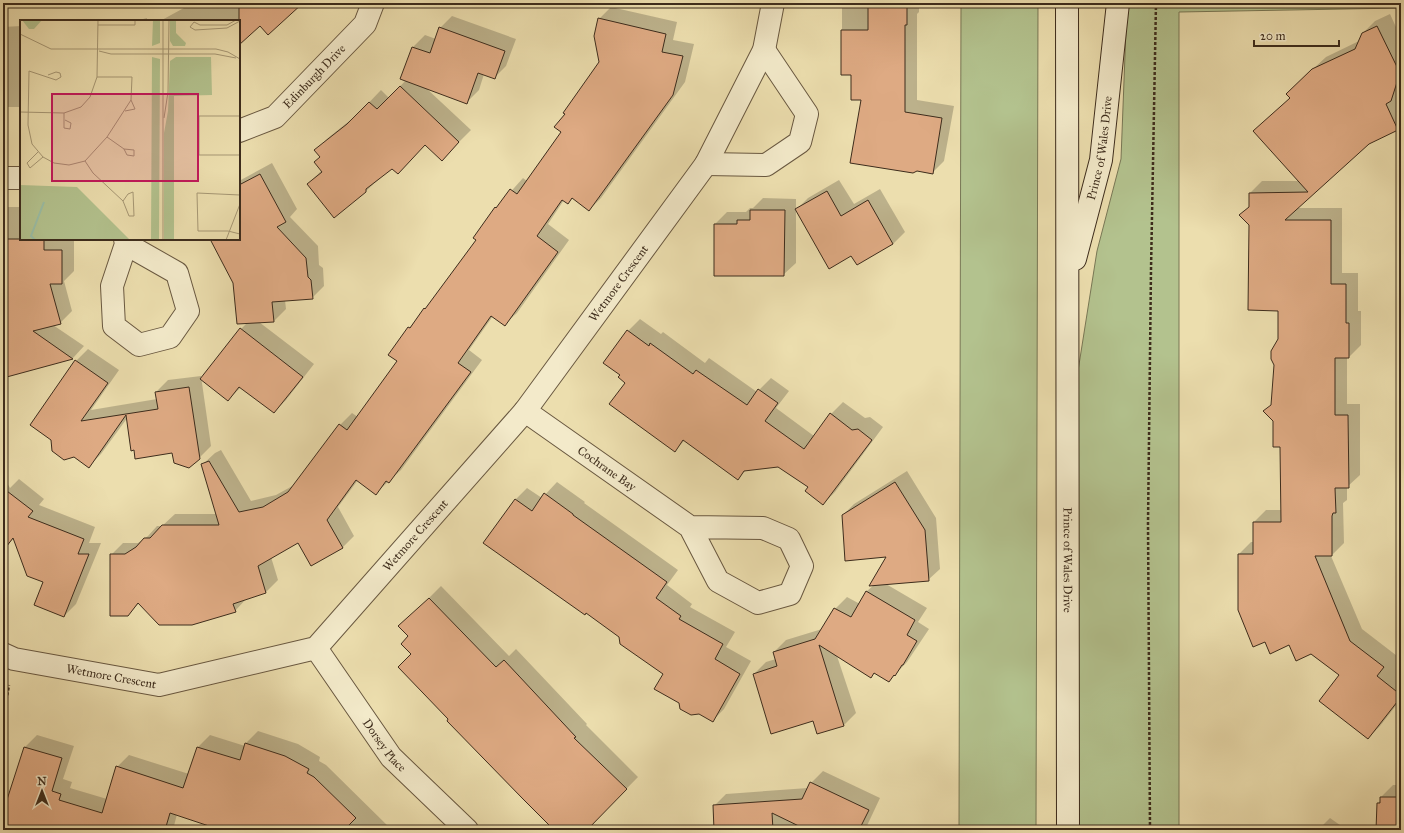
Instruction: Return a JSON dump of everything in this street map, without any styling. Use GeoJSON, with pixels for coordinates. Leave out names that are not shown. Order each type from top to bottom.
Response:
{"type":"FeatureCollection","features":[{"type":"Feature","properties":{"kind":"street","name":"Edinburgh Drive"},"geometry":{"type":"LineString","coordinates":[[240,131],[275,117],[365,24],[373,3]]}},
{"type":"Feature","properties":{"kind":"street","name":"Wetmore Crescent"},"geometry":{"type":"LineString","coordinates":[[8,656],[159,685],[316,648],[525,411],[706,164],[764,50],[773,3]]}},
{"type":"Feature","properties":{"kind":"street","name":"Prince of Wales Drive"},"geometry":{"type":"LineString","coordinates":[[1067,3],[1068,830]]}},
{"type":"Feature","properties":{"kind":"street","name":"Prince of Wales Drive"},"geometry":{"type":"LineString","coordinates":[[1067,289],[1101,160],[1118,3]]}},
{"type":"Feature","properties":{"kind":"street"},"geometry":{"type":"LineString","coordinates":[[706,164],[766,164],[800,142],[807,114],[764,50]]}},
{"type":"Feature","properties":{"kind":"street"},"geometry":{"type":"LineString","coordinates":[[3,178],[20,178]]}},
{"type":"Feature","properties":{"kind":"street"},"geometry":{"type":"LineString","coordinates":[[126,241],[177,273],[188,311],[170,337],[139,345],[114,326],[112,286],[126,241]]}},
{"type":"Feature","properties":{"kind":"street","name":"Cochrane Bay"},"geometry":{"type":"LineString","coordinates":[[525,411],[690,527],[718,581],[758,603],[790,594],[802,566],[789,540],[763,528],[690,527]]}},
{"type":"Feature","properties":{"kind":"street","name":"Dorsey Place"},"geometry":{"type":"LineString","coordinates":[[316,648],[391,756],[467,830]]}},
{"type":"Feature","properties":{"kind":"path"},"geometry":{"type":"LineString","coordinates":[[1150,830],[1148,524],[1156,3]]}},
{"type":"Feature","properties":{"kind":"path"},"geometry":{"type":"LineString","coordinates":[[3,720],[8,656]]}},
{"type":"Feature","properties":{"kind":"green space"},"geometry":{"type":"Polygon","coordinates":[[[961,3],[1038,3],[1036,830],[959,830],[961,3]]]}},
{"type":"Feature","properties":{"kind":"green space"},"geometry":{"type":"Polygon","coordinates":[[[1127,3],[1401,3],[1401,8],[1179,12],[1179,830],[1078,830],[1078,371],[1097,251],[1121,159],[1127,3]]]}},
{"type":"Feature","properties":{"kind":"building"},"geometry":{"type":"Polygon","coordinates":[[[239,3],[303,3],[268,35],[260,26],[240,44],[239,3]]]}},
{"type":"Feature","properties":{"kind":"building"},"geometry":{"type":"Polygon","coordinates":[[[868,3],[907,3],[907,25],[905,25],[905,112],[942,118],[933,174],[917,171],[913,173],[850,163],[861,100],[851,100],[851,75],[841,75],[841,30],[868,30],[868,3]]]}},
{"type":"Feature","properties":{"kind":"building"},"geometry":{"type":"Polygon","coordinates":[[[598,18],[666,34],[662,52],[683,56],[673,95],[589,211],[572,198],[568,204],[562,200],[537,236],[558,252],[505,326],[491,316],[458,363],[471,372],[389,483],[386,481],[376,495],[356,480],[327,520],[343,548],[311,566],[298,543],[258,566],[266,593],[233,604],[236,612],[192,625],[159,625],[138,603],[128,616],[110,616],[110,554],[125,554],[136,547],[144,538],[150,538],[162,525],[219,525],[201,464],[209,461],[239,512],[263,507],[288,492],[339,424],[347,430],[397,361],[388,355],[408,327],[410,328],[424,308],[425,309],[476,240],[473,238],[495,207],[496,208],[510,189],[517,194],[561,132],[554,127],[565,114],[563,113],[599,62],[594,36],[598,18]]]}},
{"type":"Feature","properties":{"kind":"building"},"geometry":{"type":"Polygon","coordinates":[[[1377,26],[1400,73],[1391,101],[1386,104],[1398,130],[1369,144],[1285,220],[1331,220],[1331,284],[1346,284],[1346,323],[1349,323],[1349,358],[1335,358],[1335,415],[1348,415],[1349,488],[1335,488],[1336,513],[1333,513],[1332,516],[1332,556],[1315,556],[1350,641],[1384,667],[1377,676],[1401,695],[1401,697],[1368,739],[1319,701],[1339,675],[1311,654],[1296,661],[1289,645],[1270,654],[1265,642],[1253,647],[1238,610],[1238,554],[1253,554],[1253,522],[1281,522],[1280,447],[1273,447],[1273,421],[1263,411],[1271,405],[1274,365],[1271,359],[1271,351],[1278,339],[1278,311],[1248,310],[1249,225],[1239,215],[1249,207],[1249,193],[1308,192],[1253,131],[1290,98],[1286,94],[1312,69],[1355,49],[1362,33],[1377,26]]]}},
{"type":"Feature","properties":{"kind":"building"},"geometry":{"type":"Polygon","coordinates":[[[439,27],[505,51],[495,79],[478,73],[467,104],[400,79],[412,47],[430,53],[439,27]]]}},
{"type":"Feature","properties":{"kind":"building"},"geometry":{"type":"Polygon","coordinates":[[[400,86],[459,142],[442,161],[425,145],[398,174],[392,169],[366,189],[366,192],[334,218],[307,184],[322,172],[314,162],[320,157],[314,150],[347,124],[369,102],[377,109],[400,86]]]}},
{"type":"Feature","properties":{"kind":"building"},"geometry":{"type":"Polygon","coordinates":[[[260,174],[286,222],[277,227],[306,258],[308,277],[311,280],[313,299],[272,302],[274,322],[237,324],[233,283],[211,240],[240,240],[240,184],[260,174]]]}},
{"type":"Feature","properties":{"kind":"building"},"geometry":{"type":"Polygon","coordinates":[[[827,191],[841,216],[868,200],[893,244],[857,265],[851,256],[829,269],[795,209],[827,191]]]}},
{"type":"Feature","properties":{"kind":"building"},"geometry":{"type":"Polygon","coordinates":[[[750,210],[785,210],[784,276],[714,276],[714,224],[737,224],[737,220],[750,220],[750,210]]]}},
{"type":"Feature","properties":{"kind":"building"},"geometry":{"type":"Polygon","coordinates":[[[3,239],[44,240],[44,250],[62,250],[62,284],[50,284],[61,324],[33,331],[73,359],[3,378],[3,239]]]}},
{"type":"Feature","properties":{"kind":"building"},"geometry":{"type":"Polygon","coordinates":[[[240,328],[303,377],[274,413],[239,387],[228,401],[200,379],[240,328]]]}},
{"type":"Feature","properties":{"kind":"building"},"geometry":{"type":"Polygon","coordinates":[[[627,330],[649,346],[650,343],[693,374],[696,370],[747,405],[758,389],[778,403],[765,421],[804,449],[830,413],[852,430],[858,429],[872,440],[823,505],[805,491],[808,487],[778,467],[744,471],[738,480],[683,440],[675,452],[609,404],[625,383],[618,377],[620,375],[603,363],[627,330]]]}},
{"type":"Feature","properties":{"kind":"building"},"geometry":{"type":"Polygon","coordinates":[[[75,360],[108,383],[81,421],[158,409],[155,392],[189,387],[200,459],[189,468],[174,463],[172,453],[135,459],[134,450],[131,451],[126,415],[89,468],[74,457],[64,460],[52,451],[51,440],[30,425],[75,360]]]}},
{"type":"Feature","properties":{"kind":"building"},"geometry":{"type":"Polygon","coordinates":[[[895,482],[925,530],[929,581],[869,586],[886,557],[845,561],[842,515],[895,482]]]}},
{"type":"Feature","properties":{"kind":"building"},"geometry":{"type":"Polygon","coordinates":[[[3,488],[33,511],[28,517],[84,539],[78,554],[89,554],[64,617],[34,605],[43,582],[27,576],[13,538],[3,551],[3,488]]]}},
{"type":"Feature","properties":{"kind":"building"},"geometry":{"type":"Polygon","coordinates":[[[544,493],[667,582],[656,598],[681,616],[679,619],[723,644],[715,659],[740,674],[713,722],[699,714],[691,715],[680,709],[679,703],[654,689],[663,674],[620,644],[619,637],[586,613],[585,615],[483,543],[515,499],[532,511],[544,493]]]}},
{"type":"Feature","properties":{"kind":"building"},"geometry":{"type":"Polygon","coordinates":[[[866,591],[915,620],[907,635],[917,641],[903,665],[889,682],[874,673],[871,678],[819,645],[844,726],[817,734],[813,721],[771,734],[753,674],[777,666],[773,652],[815,639],[834,608],[851,617],[866,591]]]}},
{"type":"Feature","properties":{"kind":"building"},"geometry":{"type":"Polygon","coordinates":[[[429,598],[496,667],[504,660],[576,737],[574,738],[627,789],[587,830],[554,830],[447,721],[448,719],[398,667],[411,654],[401,644],[408,636],[398,626],[429,598]]]}},
{"type":"Feature","properties":{"kind":"building"},"geometry":{"type":"Polygon","coordinates":[[[245,743],[285,756],[309,769],[307,773],[314,777],[356,818],[344,830],[221,830],[170,813],[165,830],[3,830],[3,812],[24,747],[62,758],[52,791],[61,794],[59,800],[102,813],[116,766],[183,788],[197,747],[240,760],[245,743]]]}},
{"type":"Feature","properties":{"kind":"building"},"geometry":{"type":"Polygon","coordinates":[[[810,782],[869,810],[859,830],[807,830],[772,813],[773,830],[714,830],[713,805],[802,799],[810,782]]]}},
{"type":"Feature","properties":{"kind":"building"},"geometry":{"type":"Polygon","coordinates":[[[1380,797],[1401,797],[1401,830],[1376,830],[1377,803],[1380,803],[1380,797]]]}}]}
